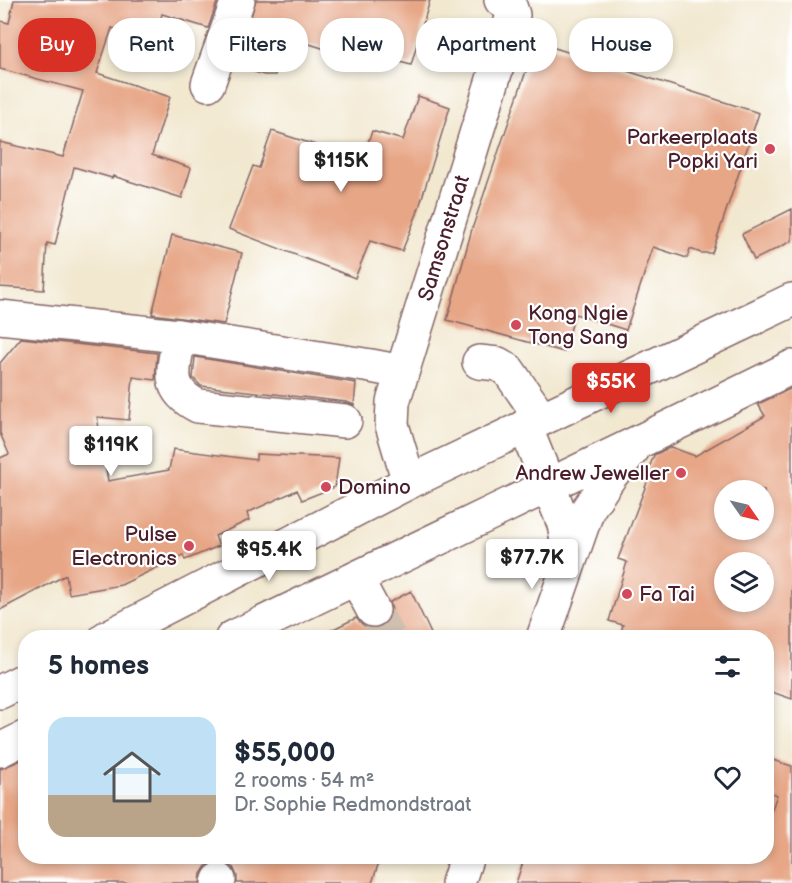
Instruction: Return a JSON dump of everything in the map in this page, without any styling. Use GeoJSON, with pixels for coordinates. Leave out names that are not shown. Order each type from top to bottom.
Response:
{"type":"FeatureCollection","features":[{"type":"Feature","properties":{"kind":"street"},"geometry":{"type":"LineString","coordinates":[[208,84],[238,0]]}},
{"type":"Feature","properties":{"kind":"street","name":"Samsonstraat"},"geometry":{"type":"LineString","coordinates":[[409,482],[392,426],[393,402],[513,15],[510,6],[501,0]]}},
{"type":"Feature","properties":{"kind":"street"},"geometry":{"type":"LineString","coordinates":[[122,630],[409,482],[792,300]]}},
{"type":"Feature","properties":{"kind":"street"},"geometry":{"type":"LineString","coordinates":[[0,317],[179,336],[402,372]]}},
{"type":"Feature","properties":{"kind":"street"},"geometry":{"type":"LineString","coordinates":[[179,336],[174,382],[177,391],[191,403],[198,406],[345,421]]}},
{"type":"Feature","properties":{"kind":"street"},"geometry":{"type":"LineString","coordinates":[[479,362],[498,364],[508,370],[534,422],[549,484],[564,524],[570,559]]}},
{"type":"Feature","properties":{"kind":"street"},"geometry":{"type":"LineString","coordinates":[[249,630],[792,367]]}},
{"type":"Feature","properties":{"kind":"street"},"geometry":{"type":"LineString","coordinates":[[546,630],[588,509],[610,475],[638,443]]}},
{"type":"Feature","properties":{"kind":"street"},"geometry":{"type":"LineString","coordinates":[[356,578],[373,610]]}},
{"type":"Feature","properties":{"kind":"street"},"geometry":{"type":"LineString","coordinates":[[0,692],[18,683]]}},
{"type":"Feature","properties":{"kind":"street"},"geometry":{"type":"LineString","coordinates":[[0,750],[18,741]]}},
{"type":"Feature","properties":{"kind":"street"},"geometry":{"type":"LineString","coordinates":[[458,883],[464,864]]}},
{"type":"Feature","properties":{"kind":"building"},"geometry":{"type":"Polygon","coordinates":[[[14,0],[218,0],[212,18],[207,18],[207,28],[195,24],[195,18],[175,18],[162,14],[161,18],[108,18],[108,40],[97,73],[170,97],[152,155],[191,168],[182,198],[113,176],[112,178],[74,167],[55,245],[47,243],[44,290],[0,287],[0,142],[63,157],[83,91],[0,69],[0,21],[9,23],[14,0]]]}},
{"type":"Feature","properties":{"kind":"building"},"geometry":{"type":"Polygon","coordinates":[[[256,0],[430,0],[425,18],[416,18],[416,48],[411,65],[404,63],[404,18],[320,18],[320,47],[308,44],[308,18],[250,18],[256,0]]]}},
{"type":"Feature","properties":{"kind":"building"},"geometry":{"type":"Polygon","coordinates":[[[557,49],[569,53],[569,72],[630,72],[759,113],[712,253],[701,253],[690,249],[687,258],[653,247],[626,330],[575,314],[564,352],[447,320],[472,229],[526,72],[557,72],[557,49]]]}},
{"type":"Feature","properties":{"kind":"building"},"geometry":{"type":"Polygon","coordinates":[[[255,72],[276,72],[275,75],[255,72]]]}},
{"type":"Feature","properties":{"kind":"building"},"geometry":{"type":"Polygon","coordinates":[[[418,96],[450,107],[417,214],[402,251],[370,241],[355,278],[229,229],[253,166],[259,168],[272,131],[362,160],[372,131],[403,140],[418,96]]]}},
{"type":"Feature","properties":{"kind":"building"},"geometry":{"type":"Polygon","coordinates":[[[792,209],[792,241],[754,260],[742,234],[792,209]]]}},
{"type":"Feature","properties":{"kind":"building"},"geometry":{"type":"Polygon","coordinates":[[[172,235],[242,253],[224,324],[152,314],[172,235]]]}},
{"type":"Feature","properties":{"kind":"building"},"geometry":{"type":"Polygon","coordinates":[[[21,338],[157,353],[155,380],[133,377],[129,420],[97,417],[108,481],[169,470],[173,449],[256,460],[256,454],[339,458],[335,487],[302,500],[297,490],[247,513],[249,520],[215,536],[219,546],[185,560],[183,555],[121,585],[69,594],[66,575],[0,610],[0,458],[9,454],[0,433],[0,363],[21,338]]]}},
{"type":"Feature","properties":{"kind":"building"},"geometry":{"type":"Polygon","coordinates":[[[195,357],[356,383],[354,405],[347,402],[201,386],[193,378],[195,357]]]}},
{"type":"Feature","properties":{"kind":"building"},"geometry":{"type":"Polygon","coordinates":[[[792,388],[792,699],[774,693],[774,630],[621,630],[623,625],[609,621],[627,562],[618,559],[649,477],[646,476],[654,455],[671,447],[695,456],[765,416],[758,404],[792,388]]]}},
{"type":"Feature","properties":{"kind":"building"},"geometry":{"type":"Polygon","coordinates":[[[411,591],[429,630],[331,630],[356,618],[364,626],[373,629],[381,627],[389,619],[392,610],[390,602],[411,591]]]}},
{"type":"Feature","properties":{"kind":"building"},"geometry":{"type":"Polygon","coordinates":[[[774,760],[792,766],[792,883],[516,883],[522,864],[774,864],[774,803],[777,795],[774,794],[774,760]]]}},
{"type":"Feature","properties":{"kind":"building"},"geometry":{"type":"Polygon","coordinates":[[[18,761],[18,864],[211,864],[206,866],[201,874],[200,883],[0,883],[0,769],[18,761]]]}},
{"type":"Feature","properties":{"kind":"building"},"geometry":{"type":"Polygon","coordinates":[[[228,864],[378,864],[372,883],[237,883],[233,867],[228,864]]]}},
{"type":"Feature","properties":{"kind":"tunnel"},"geometry":{"type":"LineString","coordinates":[[373,610],[385,630]]}},
{"type":"Feature","properties":{"kind":"place","name":"Parkeerplaats Popki Yari"},"geometry":{"type":"Point","coordinates":[770,149]}},
{"type":"Feature","properties":{"kind":"place","name":"Kong Ngie Tong Sang"},"geometry":{"type":"Point","coordinates":[516,325]}},
{"type":"Feature","properties":{"kind":"place","name":"Andrew Jeweller"},"geometry":{"type":"Point","coordinates":[681,473]}},
{"type":"Feature","properties":{"kind":"place","name":"Domino"},"geometry":{"type":"Point","coordinates":[326,487]}},
{"type":"Feature","properties":{"kind":"place","name":"Pulse Electronics"},"geometry":{"type":"Point","coordinates":[189,546]}},
{"type":"Feature","properties":{"kind":"place","name":"Fa Tai"},"geometry":{"type":"Point","coordinates":[627,594]}}]}
